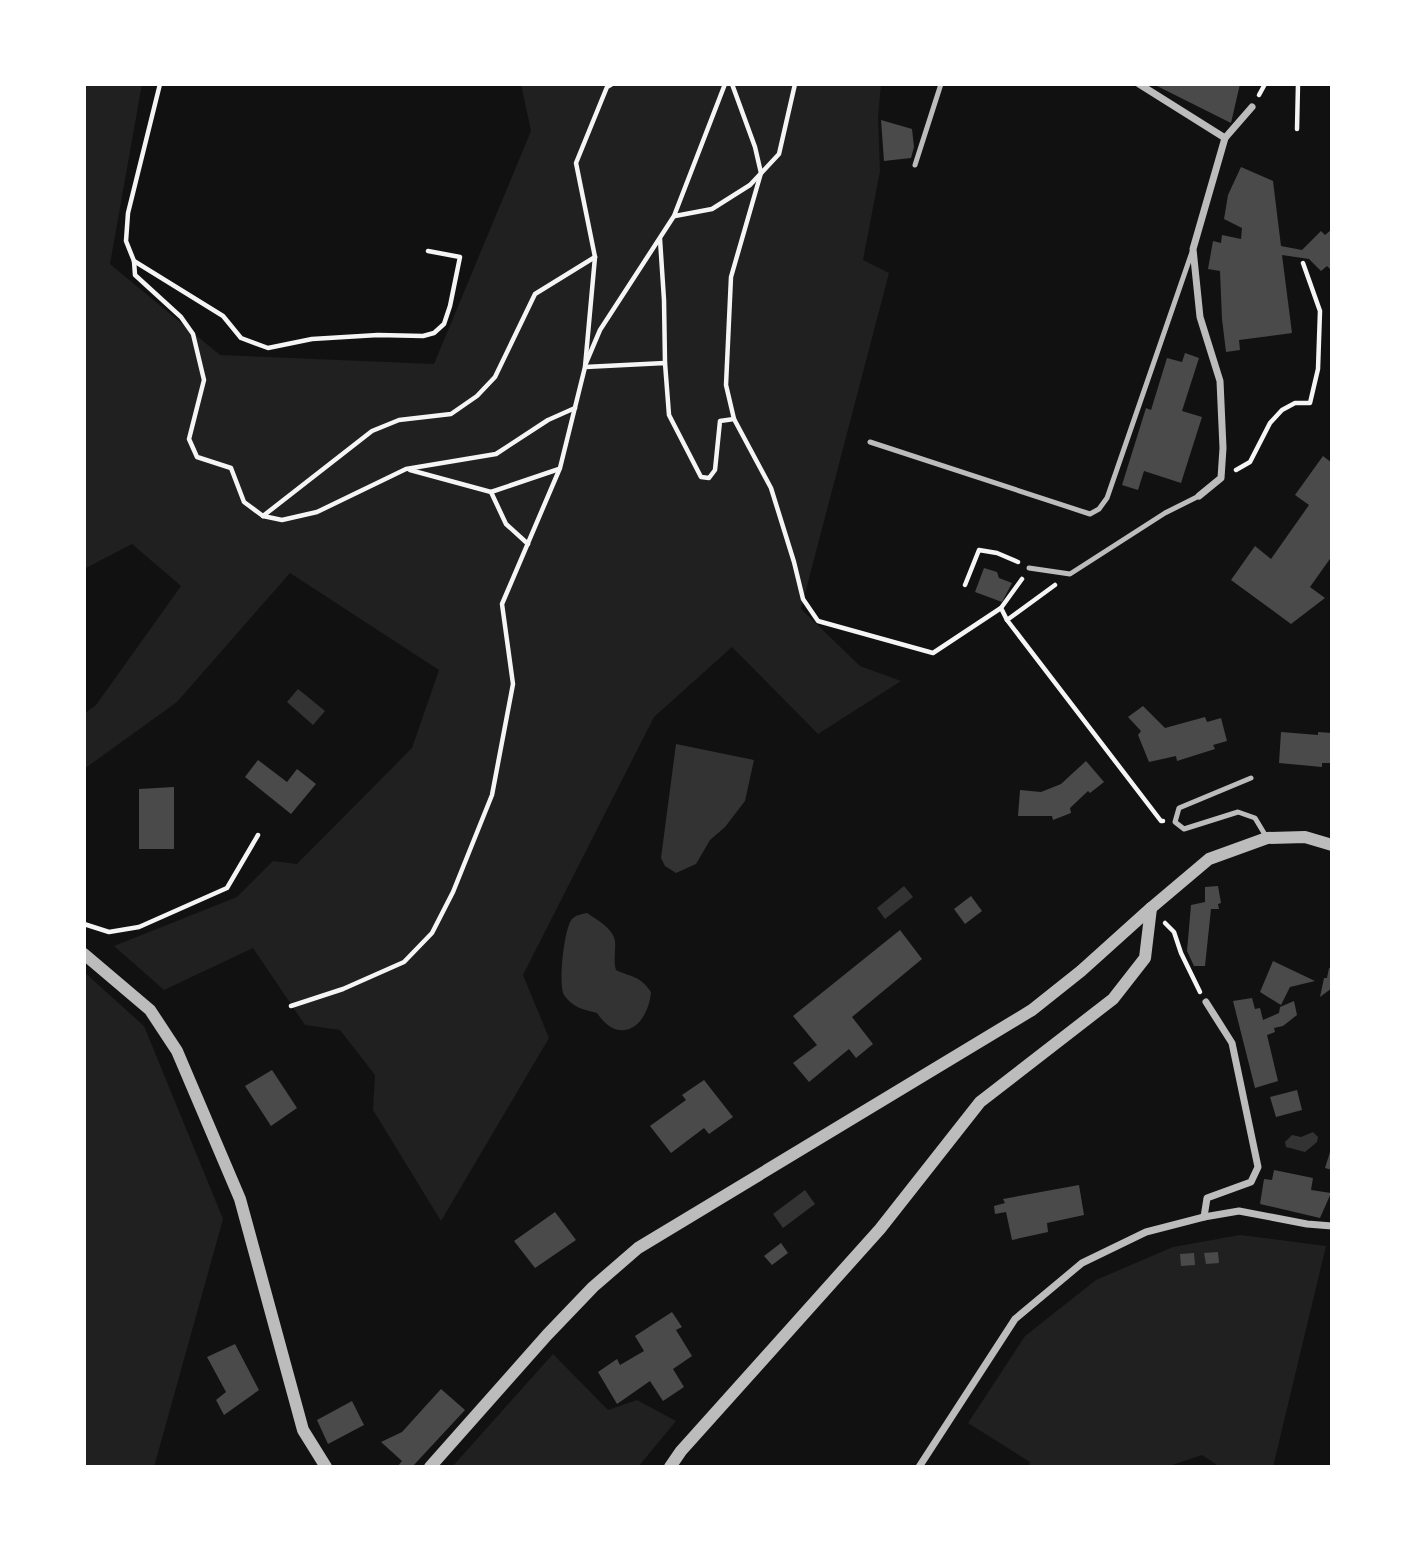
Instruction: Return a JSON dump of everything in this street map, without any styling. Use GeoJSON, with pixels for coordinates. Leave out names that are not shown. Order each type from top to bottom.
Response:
{"type":"FeatureCollection","features":[{"type":"Feature","properties":{"kind":"street"},"geometry":{"type":"LineString","coordinates":[[1139,84],[1226,138]]}},
{"type":"Feature","properties":{"kind":"street"},"geometry":{"type":"LineString","coordinates":[[1199,496],[1221,478],[1223,448],[1220,381],[1200,317],[1193,249],[1226,138],[1252,107]]}},
{"type":"Feature","properties":{"kind":"street"},"geometry":{"type":"LineString","coordinates":[[430,1467],[547,1335],[593,1287],[638,1248],[1032,1010],[1082,971],[1150,908],[1209,859],[1267,838],[1305,837],[1332,845]]}},
{"type":"Feature","properties":{"kind":"street"},"geometry":{"type":"LineString","coordinates":[[670,1467],[681,1451],[880,1229],[980,1102],[1112,999],[1145,958],[1150,908]]}},
{"type":"Feature","properties":{"kind":"street"},"geometry":{"type":"LineString","coordinates":[[84,954],[150,1010],[177,1051],[240,1199],[303,1430],[326,1467]]}},
{"type":"Feature","properties":{"kind":"street"},"geometry":{"type":"LineString","coordinates":[[1204,1217],[1207,1198],[1251,1182],[1258,1167],[1232,1043],[1206,1002]]}},
{"type":"Feature","properties":{"kind":"street"},"geometry":{"type":"LineString","coordinates":[[919,1467],[1015,1319],[1082,1264],[1146,1232],[1239,1211],[1332,1226]]}},
{"type":"Feature","properties":{"kind":"lane"},"geometry":{"type":"LineString","coordinates":[[915,165],[941,84]]}},
{"type":"Feature","properties":{"kind":"lane"},"geometry":{"type":"LineString","coordinates":[[870,442],[1090,514],[1099,509],[1107,498],[1193,249]]}},
{"type":"Feature","properties":{"kind":"lane"},"geometry":{"type":"LineString","coordinates":[[1029,568],[1070,574],[1165,513],[1199,496]]}},
{"type":"Feature","properties":{"kind":"lane"},"geometry":{"type":"LineString","coordinates":[[1251,778],[1179,808],[1175,822],[1184,830],[1238,812],[1255,818],[1267,838]]}},
{"type":"Feature","properties":{"kind":"path"},"geometry":{"type":"LineString","coordinates":[[160,84],[128,213],[126,241],[134,261],[135,275],[181,317],[193,334],[204,380],[189,439],[197,457],[231,468],[244,502],[262,516],[282,520],[317,512],[406,469],[496,454],[548,420],[575,408]]}},
{"type":"Feature","properties":{"kind":"path"},"geometry":{"type":"LineString","coordinates":[[291,1006],[343,989],[404,962],[432,933],[453,892],[492,795],[513,684],[502,604],[560,468],[584,367],[595,257],[576,163],[607,87],[612,84]]}},
{"type":"Feature","properties":{"kind":"path"},"geometry":{"type":"LineString","coordinates":[[584,367],[600,330],[674,216],[725,84]]}},
{"type":"Feature","properties":{"kind":"path"},"geometry":{"type":"LineString","coordinates":[[732,84],[755,147],[761,173],[731,277],[726,385],[734,419],[771,488],[803,599],[818,621],[933,653],[1001,608],[1029,568],[997,553],[979,550],[965,585]]}},
{"type":"Feature","properties":{"kind":"path"},"geometry":{"type":"LineString","coordinates":[[674,216],[712,209],[750,185],[779,154],[795,84]]}},
{"type":"Feature","properties":{"kind":"path"},"geometry":{"type":"LineString","coordinates":[[1297,129],[1298,84]]}},
{"type":"Feature","properties":{"kind":"path"},"geometry":{"type":"LineString","coordinates":[[660,238],[669,415],[701,477],[709,478],[715,470],[720,421],[734,419]]}},
{"type":"Feature","properties":{"kind":"path"},"geometry":{"type":"LineString","coordinates":[[134,261],[223,316],[241,338],[268,348],[312,339],[378,335],[424,336],[434,333],[444,324],[460,257],[428,251]]}},
{"type":"Feature","properties":{"kind":"path"},"geometry":{"type":"LineString","coordinates":[[262,516],[372,431],[399,420],[451,414],[477,396],[495,377],[535,294],[595,257]]}},
{"type":"Feature","properties":{"kind":"path"},"geometry":{"type":"LineString","coordinates":[[1221,478],[1250,461],[1270,423],[1282,410],[1295,403],[1310,403],[1318,369],[1320,311],[1303,263]]}},
{"type":"Feature","properties":{"kind":"path"},"geometry":{"type":"LineString","coordinates":[[584,367],[665,363]]}},
{"type":"Feature","properties":{"kind":"path"},"geometry":{"type":"LineString","coordinates":[[406,469],[491,492],[560,468]]}},
{"type":"Feature","properties":{"kind":"path"},"geometry":{"type":"LineString","coordinates":[[491,492],[506,524],[528,544]]}},
{"type":"Feature","properties":{"kind":"path"},"geometry":{"type":"LineString","coordinates":[[1007,620],[1070,574]]}},
{"type":"Feature","properties":{"kind":"path"},"geometry":{"type":"LineString","coordinates":[[1001,608],[1007,620],[1161,821],[1175,822]]}},
{"type":"Feature","properties":{"kind":"path"},"geometry":{"type":"LineString","coordinates":[[84,924],[109,932],[139,927],[228,888],[258,835]]}},
{"type":"Feature","properties":{"kind":"path"},"geometry":{"type":"LineString","coordinates":[[1150,908],[1174,932],[1181,953],[1206,1002]]}},
{"type":"Feature","properties":{"kind":"shaded area"},"geometry":{"type":"Polygon","coordinates":[[[84,84],[142,84],[110,264],[220,355],[434,364],[531,131],[521,84],[881,84],[878,117],[880,171],[863,260],[889,273],[801,609],[860,666],[901,681],[818,734],[732,647],[654,717],[523,975],[549,1038],[441,1221],[373,1110],[375,1075],[340,1030],[305,1025],[253,948],[164,990],[114,946],[237,897],[273,861],[297,864],[412,748],[439,670],[290,573],[177,702],[84,769],[84,714],[96,705],[181,586],[132,544],[84,569],[84,84]]]}},
{"type":"Feature","properties":{"kind":"shaded area"},"geometry":{"type":"Polygon","coordinates":[[[298,689],[325,711],[313,725],[287,702],[298,689]]]}},
{"type":"Feature","properties":{"kind":"shaded area"},"geometry":{"type":"Polygon","coordinates":[[[676,744],[754,760],[745,801],[725,827],[710,840],[696,864],[676,873],[665,866],[661,858],[676,744]]]}},
{"type":"Feature","properties":{"kind":"shaded area"},"geometry":{"type":"Polygon","coordinates":[[[904,886],[913,897],[885,919],[877,908],[904,886]]]}},
{"type":"Feature","properties":{"kind":"shaded area"},"geometry":{"type":"Polygon","coordinates":[[[587,913],[614,936],[616,970],[639,980],[651,992],[645,1014],[632,1028],[615,1029],[597,1013],[575,1005],[564,995],[562,969],[569,924],[572,919],[587,913]]]}},
{"type":"Feature","properties":{"kind":"shaded area"},"geometry":{"type":"Polygon","coordinates":[[[84,972],[144,1026],[223,1219],[154,1467],[84,1467],[84,972]]]}},
{"type":"Feature","properties":{"kind":"shaded area"},"geometry":{"type":"Polygon","coordinates":[[[1313,1132],[1318,1137],[1317,1142],[1305,1152],[1286,1147],[1285,1142],[1292,1135],[1301,1137],[1313,1132]]]}},
{"type":"Feature","properties":{"kind":"shaded area"},"geometry":{"type":"Polygon","coordinates":[[[805,1190],[815,1204],[783,1228],[773,1214],[805,1190]]]}},
{"type":"Feature","properties":{"kind":"shaded area"},"geometry":{"type":"Polygon","coordinates":[[[1240,1235],[1326,1246],[1273,1467],[1220,1467],[1202,1455],[1166,1467],[1028,1467],[1030,1462],[968,1423],[1025,1336],[1096,1280],[1173,1247],[1240,1235]]]}},
{"type":"Feature","properties":{"kind":"shaded area"},"geometry":{"type":"Polygon","coordinates":[[[553,1354],[608,1410],[637,1400],[676,1421],[638,1467],[452,1467],[553,1354]]]}},
{"type":"Feature","properties":{"kind":"building"},"geometry":{"type":"Polygon","coordinates":[[[1153,84],[1240,84],[1231,123],[1153,84]]]}},
{"type":"Feature","properties":{"kind":"building"},"geometry":{"type":"Polygon","coordinates":[[[881,120],[912,129],[914,147],[911,158],[884,161],[881,120]]]}},
{"type":"Feature","properties":{"kind":"building"},"geometry":{"type":"Polygon","coordinates":[[[1241,167],[1273,181],[1281,246],[1302,250],[1321,231],[1325,235],[1332,229],[1332,271],[1327,266],[1321,271],[1309,259],[1282,255],[1292,333],[1239,340],[1240,350],[1226,352],[1220,271],[1208,269],[1213,241],[1221,243],[1222,235],[1241,239],[1242,228],[1224,219],[1228,195],[1241,167]]]}},
{"type":"Feature","properties":{"kind":"building"},"geometry":{"type":"Polygon","coordinates":[[[1185,353],[1199,358],[1182,411],[1202,417],[1181,483],[1144,471],[1138,490],[1122,485],[1146,408],[1151,410],[1167,358],[1182,362],[1185,353]]]}},
{"type":"Feature","properties":{"kind":"building"},"geometry":{"type":"Polygon","coordinates":[[[1323,456],[1332,463],[1332,556],[1310,587],[1325,598],[1291,624],[1231,580],[1255,546],[1271,559],[1309,505],[1295,495],[1323,456]]]}},
{"type":"Feature","properties":{"kind":"building"},"geometry":{"type":"Polygon","coordinates":[[[984,568],[997,572],[999,578],[1012,583],[1002,602],[975,592],[984,568]]]}},
{"type":"Feature","properties":{"kind":"building"},"geometry":{"type":"Polygon","coordinates":[[[1143,706],[1165,728],[1205,717],[1207,722],[1221,718],[1227,741],[1213,745],[1215,749],[1177,761],[1176,756],[1149,762],[1138,735],[1141,731],[1128,717],[1143,706]]]}},
{"type":"Feature","properties":{"kind":"building"},"geometry":{"type":"Polygon","coordinates":[[[1281,732],[1318,735],[1318,732],[1332,733],[1332,763],[1322,763],[1322,767],[1279,763],[1281,732]]]}},
{"type":"Feature","properties":{"kind":"building"},"geometry":{"type":"Polygon","coordinates":[[[258,760],[287,782],[297,769],[316,784],[291,814],[245,777],[258,760]]]}},
{"type":"Feature","properties":{"kind":"building"},"geometry":{"type":"Polygon","coordinates":[[[1086,761],[1104,782],[1090,793],[1088,791],[1070,808],[1071,813],[1053,820],[1052,816],[1018,816],[1020,790],[1041,792],[1061,784],[1086,761]]]}},
{"type":"Feature","properties":{"kind":"building"},"geometry":{"type":"Polygon","coordinates":[[[174,787],[174,849],[139,849],[139,789],[174,787]]]}},
{"type":"Feature","properties":{"kind":"building"},"geometry":{"type":"Polygon","coordinates":[[[1218,886],[1221,903],[1218,904],[1219,909],[1211,909],[1205,966],[1194,966],[1187,951],[1191,905],[1205,902],[1205,887],[1218,886]]]}},
{"type":"Feature","properties":{"kind":"building"},"geometry":{"type":"Polygon","coordinates":[[[971,896],[982,911],[965,924],[954,909],[971,896]]]}},
{"type":"Feature","properties":{"kind":"building"},"geometry":{"type":"Polygon","coordinates":[[[900,930],[922,959],[852,1017],[873,1044],[856,1058],[849,1049],[809,1082],[793,1063],[817,1045],[793,1016],[900,930]]]}},
{"type":"Feature","properties":{"kind":"building"},"geometry":{"type":"Polygon","coordinates":[[[1273,961],[1315,981],[1290,987],[1281,1005],[1260,992],[1273,961]]]}},
{"type":"Feature","properties":{"kind":"building"},"geometry":{"type":"Polygon","coordinates":[[[1329,968],[1332,969],[1332,988],[1320,997],[1324,978],[1327,978],[1329,968]]]}},
{"type":"Feature","properties":{"kind":"building"},"geometry":{"type":"Polygon","coordinates":[[[1252,998],[1255,1009],[1260,1008],[1263,1020],[1279,1013],[1280,1007],[1294,1001],[1297,1015],[1267,1035],[1278,1081],[1255,1088],[1233,1001],[1252,998]]]}},
{"type":"Feature","properties":{"kind":"building"},"geometry":{"type":"Polygon","coordinates":[[[272,1070],[297,1108],[271,1126],[245,1086],[272,1070]]]}},
{"type":"Feature","properties":{"kind":"building"},"geometry":{"type":"Polygon","coordinates":[[[704,1080],[733,1117],[709,1134],[704,1128],[671,1153],[650,1126],[686,1100],[682,1095],[704,1080]]]}},
{"type":"Feature","properties":{"kind":"building"},"geometry":{"type":"Polygon","coordinates":[[[1297,1090],[1302,1110],[1276,1117],[1270,1097],[1297,1090]]]}},
{"type":"Feature","properties":{"kind":"building"},"geometry":{"type":"Polygon","coordinates":[[[1332,1149],[1332,1170],[1325,1168],[1332,1149]]]}},
{"type":"Feature","properties":{"kind":"building"},"geometry":{"type":"Polygon","coordinates":[[[1274,1170],[1313,1178],[1311,1190],[1331,1193],[1320,1218],[1260,1204],[1264,1179],[1272,1180],[1274,1170]]]}},
{"type":"Feature","properties":{"kind":"building"},"geometry":{"type":"Polygon","coordinates":[[[1079,1185],[1084,1215],[1047,1223],[1048,1232],[1012,1240],[1006,1212],[995,1214],[994,1206],[1005,1203],[1003,1199],[1079,1185]]]}},
{"type":"Feature","properties":{"kind":"building"},"geometry":{"type":"Polygon","coordinates":[[[555,1212],[576,1240],[535,1268],[514,1241],[555,1212]]]}},
{"type":"Feature","properties":{"kind":"building"},"geometry":{"type":"Polygon","coordinates":[[[781,1243],[788,1253],[772,1265],[764,1256],[781,1243]]]}},
{"type":"Feature","properties":{"kind":"building"},"geometry":{"type":"Polygon","coordinates":[[[1218,1252],[1219,1263],[1206,1264],[1204,1253],[1218,1252]]]}},
{"type":"Feature","properties":{"kind":"building"},"geometry":{"type":"Polygon","coordinates":[[[1194,1253],[1195,1265],[1181,1266],[1180,1254],[1194,1253]]]}},
{"type":"Feature","properties":{"kind":"building"},"geometry":{"type":"Polygon","coordinates":[[[672,1312],[682,1327],[676,1330],[692,1356],[673,1369],[684,1387],[663,1401],[650,1381],[617,1404],[598,1372],[617,1359],[620,1365],[644,1351],[635,1336],[672,1312]]]}},
{"type":"Feature","properties":{"kind":"building"},"geometry":{"type":"Polygon","coordinates":[[[235,1344],[259,1390],[224,1415],[216,1400],[226,1392],[207,1357],[235,1344]]]}},
{"type":"Feature","properties":{"kind":"building"},"geometry":{"type":"Polygon","coordinates":[[[441,1389],[465,1410],[412,1467],[397,1467],[402,1461],[381,1442],[402,1432],[441,1389]]]}},
{"type":"Feature","properties":{"kind":"building"},"geometry":{"type":"Polygon","coordinates":[[[352,1401],[364,1425],[328,1444],[317,1420],[352,1401]]]}}]}
